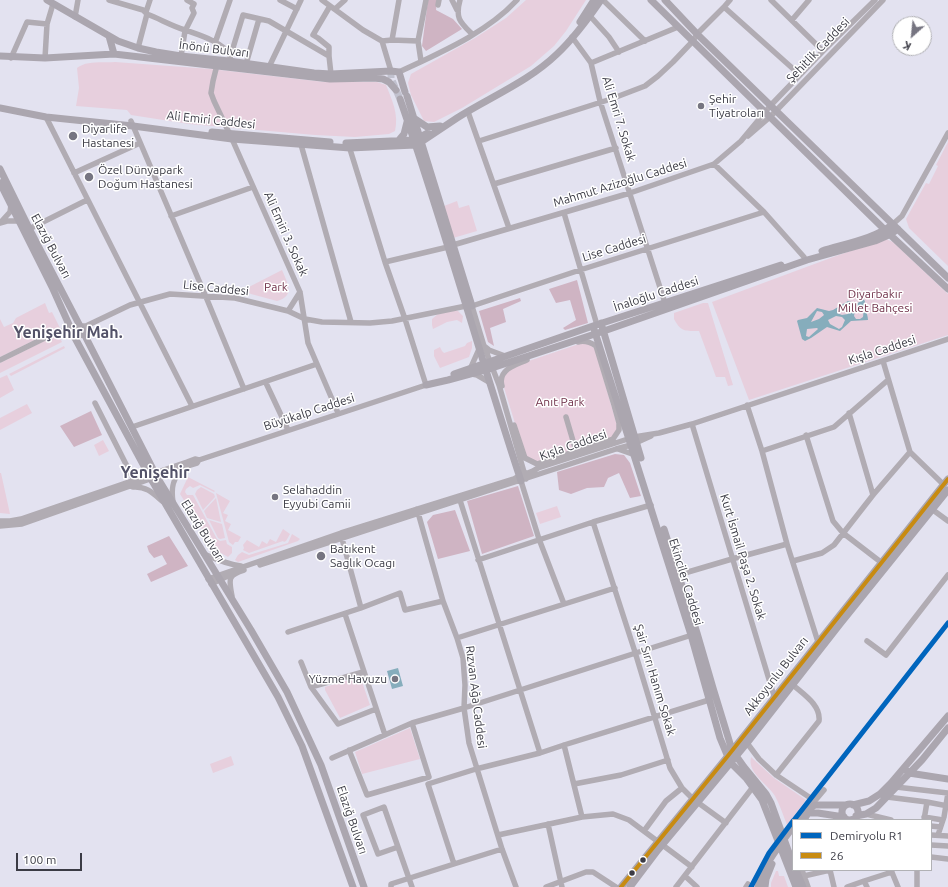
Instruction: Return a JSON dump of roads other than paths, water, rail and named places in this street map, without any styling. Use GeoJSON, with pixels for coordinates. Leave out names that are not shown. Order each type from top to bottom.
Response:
{"type":"FeatureCollection","features":[{"type":"Feature","properties":{"kind":"main road"},"geometry":{"type":"LineString","coordinates":[[572,37],[594,0]]}},
{"type":"Feature","properties":{"kind":"main road"},"geometry":{"type":"LineString","coordinates":[[349,146],[418,141],[541,68],[557,54],[602,0]]}},
{"type":"Feature","properties":{"kind":"main road"},"geometry":{"type":"LineString","coordinates":[[651,0],[948,289]]}},
{"type":"Feature","properties":{"kind":"main road"},"geometry":{"type":"LineString","coordinates":[[665,0],[697,34],[774,107],[948,278]]}},
{"type":"Feature","properties":{"kind":"main road","name":"İnönü Bulvarı"},"geometry":{"type":"LineString","coordinates":[[50,2],[118,41],[156,52],[181,56],[230,58],[246,64],[331,74],[391,71],[399,72]]}},
{"type":"Feature","properties":{"kind":"main road"},"geometry":{"type":"LineString","coordinates":[[109,36],[114,54]]}},
{"type":"Feature","properties":{"kind":"main road"},"geometry":{"type":"LineString","coordinates":[[0,56],[11,58],[45,58],[114,54],[330,79],[379,78],[389,82],[396,90]]}},
{"type":"Feature","properties":{"kind":"main road"},"geometry":{"type":"LineString","coordinates":[[399,72],[411,119],[488,366],[489,382],[523,477]]}},
{"type":"Feature","properties":{"kind":"main road","name":"Ali Emiri Caddesi"},"geometry":{"type":"LineString","coordinates":[[0,105],[46,113],[231,137],[349,146],[399,140],[418,141]]}},
{"type":"Feature","properties":{"kind":"main road"},"geometry":{"type":"LineString","coordinates":[[0,108],[46,117],[132,123]]}},
{"type":"Feature","properties":{"kind":"main road"},"geometry":{"type":"LineString","coordinates":[[418,141],[450,119],[457,118]]}},
{"type":"Feature","properties":{"kind":"main road"},"geometry":{"type":"LineString","coordinates":[[411,119],[427,127],[440,126]]}},
{"type":"Feature","properties":{"kind":"main road"},"geometry":{"type":"LineString","coordinates":[[399,140],[404,134],[411,119]]}},
{"type":"Feature","properties":{"kind":"main road","name":"Elazığ Bulvarı"},"geometry":{"type":"LineString","coordinates":[[0,169],[29,229],[83,326],[84,334],[132,427],[164,502],[278,697],[302,746],[353,887]]}},
{"type":"Feature","properties":{"kind":"main road","name":"Elazığ Bulvarı"},"geometry":{"type":"LineString","coordinates":[[0,183],[53,288],[75,338],[153,476],[174,504],[287,692],[321,765],[364,887]]}},
{"type":"Feature","properties":{"kind":"main road","name":"İnaloğlu Caddesi"},"geometry":{"type":"LineString","coordinates":[[507,358],[604,331],[807,260],[875,241],[895,227]]}},
{"type":"Feature","properties":{"kind":"main road","name":"İnaloğlu Caddesi"},"geometry":{"type":"LineString","coordinates":[[507,358],[597,325],[804,257],[888,232]]}},
{"type":"Feature","properties":{"kind":"main road","name":"Ekinciler Caddesi"},"geometry":{"type":"LineString","coordinates":[[597,325],[604,331],[633,441],[678,575],[720,738],[729,759],[746,778],[762,800],[778,833]]}},
{"type":"Feature","properties":{"kind":"main road","name":"Ekinciler Caddesi"},"geometry":{"type":"LineString","coordinates":[[597,325],[596,333],[624,421],[633,441],[635,455],[651,505],[734,753],[766,794],[771,803],[778,833]]}},
{"type":"Feature","properties":{"kind":"main road"},"geometry":{"type":"LineString","coordinates":[[426,385],[470,370],[488,366],[507,358]]}},
{"type":"Feature","properties":{"kind":"main road","name":"Akkoyunlu Bulvarı"},"geometry":{"type":"LineString","coordinates":[[734,753],[747,743],[933,510],[947,485]]}},
{"type":"Feature","properties":{"kind":"main road","name":"Akkoyunlu Bulvarı"},"geometry":{"type":"LineString","coordinates":[[621,887],[660,843],[734,753],[774,696],[947,485]]}},
{"type":"Feature","properties":{"kind":"main road"},"geometry":{"type":"LineString","coordinates":[[811,807],[818,813],[851,818],[867,817],[896,787],[906,771],[948,716]]}},
{"type":"Feature","properties":{"kind":"main road"},"geometry":{"type":"LineString","coordinates":[[799,819],[807,809],[815,805],[850,805],[869,801],[880,794],[906,771],[948,728]]}},
{"type":"Feature","properties":{"kind":"main road"},"geometry":{"type":"LineString","coordinates":[[906,771],[948,779]]}},
{"type":"Feature","properties":{"kind":"main road"},"geometry":{"type":"LineString","coordinates":[[850,805],[842,810],[851,818]]}},
{"type":"Feature","properties":{"kind":"main road"},"geometry":{"type":"LineString","coordinates":[[850,805],[857,812],[851,818]]}},
{"type":"Feature","properties":{"kind":"main road"},"geometry":{"type":"LineString","coordinates":[[805,819],[811,807]]}},
{"type":"Feature","properties":{"kind":"main road"},"geometry":{"type":"LineString","coordinates":[[778,833],[792,862]]}},
{"type":"Feature","properties":{"kind":"main road"},"geometry":{"type":"LineString","coordinates":[[778,833],[796,887]]}},
{"type":"Feature","properties":{"kind":"main road"},"geometry":{"type":"LineString","coordinates":[[758,887],[760,878],[791,834]]}},
{"type":"Feature","properties":{"kind":"main road","name":"Akkoyunlu Bulvarı"},"geometry":{"type":"LineString","coordinates":[[630,887],[660,843]]}},
{"type":"Feature","properties":{"kind":"main road"},"geometry":{"type":"LineString","coordinates":[[765,887],[772,859]]}},
{"type":"Feature","properties":{"kind":"main road"},"geometry":{"type":"LineString","coordinates":[[796,871],[803,887]]}},
{"type":"Feature","properties":{"kind":"street"},"geometry":{"type":"LineString","coordinates":[[75,17],[78,0]]}},
{"type":"Feature","properties":{"kind":"street"},"geometry":{"type":"LineString","coordinates":[[109,0],[147,13],[185,31],[201,36],[227,49],[230,58]]}},
{"type":"Feature","properties":{"kind":"street"},"geometry":{"type":"LineString","coordinates":[[138,48],[150,0]]}},
{"type":"Feature","properties":{"kind":"street"},"geometry":{"type":"LineString","coordinates":[[181,56],[185,31],[194,13],[192,8],[194,4],[187,0]]}},
{"type":"Feature","properties":{"kind":"street"},"geometry":{"type":"LineString","coordinates":[[215,43],[230,0]]}},
{"type":"Feature","properties":{"kind":"street"},"geometry":{"type":"LineString","coordinates":[[280,0],[296,9]]}},
{"type":"Feature","properties":{"kind":"street"},"geometry":{"type":"LineString","coordinates":[[269,67],[301,0]]}},
{"type":"Feature","properties":{"kind":"street"},"geometry":{"type":"LineString","coordinates":[[322,0],[362,30],[382,41],[418,41]]}},
{"type":"Feature","properties":{"kind":"street"},"geometry":{"type":"LineString","coordinates":[[331,74],[329,47],[312,35],[332,7],[345,0]]}},
{"type":"Feature","properties":{"kind":"street"},"geometry":{"type":"LineString","coordinates":[[392,40],[399,0]]}},
{"type":"Feature","properties":{"kind":"street"},"geometry":{"type":"LineString","coordinates":[[421,62],[418,41],[426,0]]}},
{"type":"Feature","properties":{"kind":"street"},"geometry":{"type":"LineString","coordinates":[[452,0],[461,23],[472,34]]}},
{"type":"Feature","properties":{"kind":"street"},"geometry":{"type":"LineString","coordinates":[[457,10],[460,0]]}},
{"type":"Feature","properties":{"kind":"street"},"geometry":{"type":"LineString","coordinates":[[399,72],[421,62],[472,34],[506,12],[517,0]]}},
{"type":"Feature","properties":{"kind":"street"},"geometry":{"type":"LineString","coordinates":[[602,0],[645,41]]}},
{"type":"Feature","properties":{"kind":"street"},"geometry":{"type":"LineString","coordinates":[[479,141],[645,86],[658,76],[693,41],[697,34],[730,0]]}},
{"type":"Feature","properties":{"kind":"street"},"geometry":{"type":"LineString","coordinates":[[771,0],[823,51]]}},
{"type":"Feature","properties":{"kind":"street"},"geometry":{"type":"LineString","coordinates":[[792,20],[810,0]]}},
{"type":"Feature","properties":{"kind":"street","name":"Şehitlik Caddesi"},"geometry":{"type":"LineString","coordinates":[[768,114],[800,75],[874,0]]}},
{"type":"Feature","properties":{"kind":"street","name":"Şehitlik Caddesi"},"geometry":{"type":"LineString","coordinates":[[774,107],[883,0]]}},
{"type":"Feature","properties":{"kind":"street"},"geometry":{"type":"LineString","coordinates":[[45,58],[50,2]]}},
{"type":"Feature","properties":{"kind":"street"},"geometry":{"type":"LineString","coordinates":[[724,6],[800,75]]}},
{"type":"Feature","properties":{"kind":"street"},"geometry":{"type":"LineString","coordinates":[[230,58],[243,15],[269,21],[329,56]]}},
{"type":"Feature","properties":{"kind":"street"},"geometry":{"type":"LineString","coordinates":[[590,16],[609,37],[618,52]]}},
{"type":"Feature","properties":{"kind":"street"},"geometry":{"type":"LineString","coordinates":[[246,64],[259,19]]}},
{"type":"Feature","properties":{"kind":"street"},"geometry":{"type":"LineString","coordinates":[[11,58],[27,22],[48,24]]}},
{"type":"Feature","properties":{"kind":"street"},"geometry":{"type":"LineString","coordinates":[[591,63],[678,27]]}},
{"type":"Feature","properties":{"kind":"street","name":"Ali Emri 7. Sokak"},"geometry":{"type":"LineString","coordinates":[[572,37],[591,63],[600,101],[666,303]]}},
{"type":"Feature","properties":{"kind":"street"},"geometry":{"type":"LineString","coordinates":[[382,41],[391,71]]}},
{"type":"Feature","properties":{"kind":"street","name":"Ali Emiri 3. Sokak"},"geometry":{"type":"LineString","coordinates":[[217,65],[211,93],[300,292],[308,343],[338,414]]}},
{"type":"Feature","properties":{"kind":"street"},"geometry":{"type":"LineString","coordinates":[[468,112],[509,228]]}},
{"type":"Feature","properties":{"kind":"street","name":"Mahmut Azizoğlu Caddesi"},"geometry":{"type":"LineString","coordinates":[[385,262],[451,246],[564,213],[630,193],[714,164],[741,141],[768,114]]}},
{"type":"Feature","properties":{"kind":"street"},"geometry":{"type":"LineString","coordinates":[[46,117],[192,406]]}},
{"type":"Feature","properties":{"kind":"street"},"geometry":{"type":"LineString","coordinates":[[132,123],[244,389]]}},
{"type":"Feature","properties":{"kind":"street"},"geometry":{"type":"LineString","coordinates":[[895,227],[948,133]]}},
{"type":"Feature","properties":{"kind":"street"},"geometry":{"type":"LineString","coordinates":[[300,142],[351,322]]}},
{"type":"Feature","properties":{"kind":"street"},"geometry":{"type":"LineString","coordinates":[[74,173],[140,143]]}},
{"type":"Feature","properties":{"kind":"street"},"geometry":{"type":"LineString","coordinates":[[349,146],[385,262],[426,385]]}},
{"type":"Feature","properties":{"kind":"street"},"geometry":{"type":"LineString","coordinates":[[494,184],[616,148]]}},
{"type":"Feature","properties":{"kind":"street"},"geometry":{"type":"LineString","coordinates":[[714,164],[764,212],[804,257]]}},
{"type":"Feature","properties":{"kind":"street"},"geometry":{"type":"LineString","coordinates":[[171,216],[253,187]]}},
{"type":"Feature","properties":{"kind":"street"},"geometry":{"type":"LineString","coordinates":[[29,229],[88,200]]}},
{"type":"Feature","properties":{"kind":"street"},"geometry":{"type":"LineString","coordinates":[[0,223],[10,212],[11,206]]}},
{"type":"Feature","properties":{"kind":"street","name":"Lise Caddesi"},"geometry":{"type":"LineString","coordinates":[[0,360],[57,332],[83,326],[130,305],[170,294],[235,298],[288,311],[305,319],[322,322],[370,323],[405,319],[469,306],[764,212]]}},
{"type":"Feature","properties":{"kind":"street","name":"Ekinciler Caddesi"},"geometry":{"type":"LineString","coordinates":[[564,213],[597,325]]}},
{"type":"Feature","properties":{"kind":"street"},"geometry":{"type":"LineString","coordinates":[[0,223],[19,221]]}},
{"type":"Feature","properties":{"kind":"street"},"geometry":{"type":"LineString","coordinates":[[288,311],[300,292]]}},
{"type":"Feature","properties":{"kind":"street"},"geometry":{"type":"LineString","coordinates":[[75,338],[84,334]]}},
{"type":"Feature","properties":{"kind":"street"},"geometry":{"type":"LineString","coordinates":[[584,337],[589,338],[600,346]]}},
{"type":"Feature","properties":{"kind":"street","name":"Kışla Caddesi"},"geometry":{"type":"LineString","coordinates":[[209,581],[219,578],[243,566],[523,477],[532,473],[538,468],[692,424],[948,340]]}},
{"type":"Feature","properties":{"kind":"street"},"geometry":{"type":"LineString","coordinates":[[582,341],[596,346],[614,405],[619,430],[613,439],[576,451],[537,464],[525,458],[501,382],[510,366],[582,341]]}},
{"type":"Feature","properties":{"kind":"street"},"geometry":{"type":"LineString","coordinates":[[489,382],[470,370],[482,347],[507,358],[500,372],[499,385]]}},
{"type":"Feature","properties":{"kind":"street"},"geometry":{"type":"LineString","coordinates":[[883,361],[910,452],[947,485]]}},
{"type":"Feature","properties":{"kind":"street"},"geometry":{"type":"LineString","coordinates":[[132,427],[192,406],[266,383],[317,364]]}},
{"type":"Feature","properties":{"kind":"street"},"geometry":{"type":"LineString","coordinates":[[488,366],[499,385],[520,457],[523,477],[539,539],[564,604]]}},
{"type":"Feature","properties":{"kind":"street"},"geometry":{"type":"LineString","coordinates":[[762,451],[806,435],[834,427],[848,413],[888,380]]}},
{"type":"Feature","properties":{"kind":"street"},"geometry":{"type":"LineString","coordinates":[[266,383],[288,430]]}},
{"type":"Feature","properties":{"kind":"street","name":"Büyükalp Caddesi"},"geometry":{"type":"LineString","coordinates":[[153,476],[187,462],[199,460],[426,385]]}},
{"type":"Feature","properties":{"kind":"street"},"geometry":{"type":"LineString","coordinates":[[94,403],[134,480]]}},
{"type":"Feature","properties":{"kind":"street"},"geometry":{"type":"LineString","coordinates":[[747,405],[818,642]]}},
{"type":"Feature","properties":{"kind":"street"},"geometry":{"type":"LineString","coordinates":[[848,413],[873,495]]}},
{"type":"Feature","properties":{"kind":"street"},"geometry":{"type":"LineString","coordinates":[[566,417],[576,451]]}},
{"type":"Feature","properties":{"kind":"street"},"geometry":{"type":"LineString","coordinates":[[615,446],[624,421]]}},
{"type":"Feature","properties":{"kind":"street","name":"Kurt İsmail Paşa 2. Sokak"},"geometry":{"type":"LineString","coordinates":[[692,424],[774,696]]}},
{"type":"Feature","properties":{"kind":"street"},"geometry":{"type":"LineString","coordinates":[[806,435],[833,521],[843,533],[882,563]]}},
{"type":"Feature","properties":{"kind":"street"},"geometry":{"type":"LineString","coordinates":[[523,477],[615,446],[635,455]]}},
{"type":"Feature","properties":{"kind":"street"},"geometry":{"type":"LineString","coordinates":[[793,561],[822,553],[834,545],[873,495],[910,452]]}},
{"type":"Feature","properties":{"kind":"street"},"geometry":{"type":"LineString","coordinates":[[520,457],[529,464],[538,468]]}},
{"type":"Feature","properties":{"kind":"street","name":"Büyükalp Caddesi"},"geometry":{"type":"LineString","coordinates":[[153,476],[197,463],[199,460]]}},
{"type":"Feature","properties":{"kind":"street"},"geometry":{"type":"LineString","coordinates":[[174,504],[172,493],[173,482],[177,475],[187,466]]}},
{"type":"Feature","properties":{"kind":"street"},"geometry":{"type":"LineString","coordinates":[[0,521],[21,519],[134,480],[153,476]]}},
{"type":"Feature","properties":{"kind":"street"},"geometry":{"type":"LineString","coordinates":[[0,526],[22,524],[127,487],[153,476]]}},
{"type":"Feature","properties":{"kind":"street"},"geometry":{"type":"LineString","coordinates":[[127,487],[146,488],[164,502]]}},
{"type":"Feature","properties":{"kind":"street"},"geometry":{"type":"LineString","coordinates":[[459,498],[540,753]]}},
{"type":"Feature","properties":{"kind":"street"},"geometry":{"type":"LineString","coordinates":[[478,560],[539,539],[651,505]]}},
{"type":"Feature","properties":{"kind":"street"},"geometry":{"type":"LineString","coordinates":[[933,510],[948,521]]}},
{"type":"Feature","properties":{"kind":"street","name":"Rızvan Ağa Caddesi"},"geometry":{"type":"LineString","coordinates":[[417,511],[443,601],[463,658],[464,708],[469,743],[502,849],[516,887]]}},
{"type":"Feature","properties":{"kind":"street","name":"Şair Sırrı Hanım Sokak"},"geometry":{"type":"LineString","coordinates":[[593,522],[615,588],[670,768],[682,788],[695,800],[726,823]]}},
{"type":"Feature","properties":{"kind":"street"},"geometry":{"type":"LineString","coordinates":[[219,578],[341,535],[360,608]]}},
{"type":"Feature","properties":{"kind":"street"},"geometry":{"type":"LineString","coordinates":[[678,575],[788,544]]}},
{"type":"Feature","properties":{"kind":"street"},"geometry":{"type":"LineString","coordinates":[[204,553],[228,564],[243,566]]}},
{"type":"Feature","properties":{"kind":"street"},"geometry":{"type":"LineString","coordinates":[[233,574],[229,583],[233,600]]}},
{"type":"Feature","properties":{"kind":"street"},"geometry":{"type":"LineString","coordinates":[[867,641],[886,655],[948,575]]}},
{"type":"Feature","properties":{"kind":"street"},"geometry":{"type":"LineString","coordinates":[[457,638],[615,588]]}},
{"type":"Feature","properties":{"kind":"street"},"geometry":{"type":"LineString","coordinates":[[288,632],[345,614],[400,593],[405,610],[443,601]]}},
{"type":"Feature","properties":{"kind":"street"},"geometry":{"type":"LineString","coordinates":[[345,614],[385,735]]}},
{"type":"Feature","properties":{"kind":"street"},"geometry":{"type":"LineString","coordinates":[[332,758],[412,723],[464,708],[694,634]]}},
{"type":"Feature","properties":{"kind":"street"},"geometry":{"type":"LineString","coordinates":[[301,662],[311,687],[338,724],[376,709]]}},
{"type":"Feature","properties":{"kind":"street"},"geometry":{"type":"LineString","coordinates":[[311,687],[363,672]]}},
{"type":"Feature","properties":{"kind":"street"},"geometry":{"type":"LineString","coordinates":[[776,775],[819,721],[819,716],[813,702],[793,685]]}},
{"type":"Feature","properties":{"kind":"street"},"geometry":{"type":"LineString","coordinates":[[454,864],[428,784],[476,769],[540,753],[564,744],[709,700]]}},
{"type":"Feature","properties":{"kind":"street"},"geometry":{"type":"LineString","coordinates":[[349,750],[367,795],[429,777],[412,723]]}},
{"type":"Feature","properties":{"kind":"street"},"geometry":{"type":"LineString","coordinates":[[747,743],[759,759],[811,807],[824,790]]}},
{"type":"Feature","properties":{"kind":"street"},"geometry":{"type":"LineString","coordinates":[[564,744],[582,817]]}},
{"type":"Feature","properties":{"kind":"street"},"geometry":{"type":"LineString","coordinates":[[574,784],[621,775],[668,760]]}},
{"type":"Feature","properties":{"kind":"street"},"geometry":{"type":"LineString","coordinates":[[676,887],[753,787]]}},
{"type":"Feature","properties":{"kind":"street"},"geometry":{"type":"LineString","coordinates":[[896,787],[948,793],[947,806],[938,835]]}},
{"type":"Feature","properties":{"kind":"street"},"geometry":{"type":"LineString","coordinates":[[644,831],[666,801],[682,788]]}},
{"type":"Feature","properties":{"kind":"street"},"geometry":{"type":"LineString","coordinates":[[887,796],[947,806]]}},
{"type":"Feature","properties":{"kind":"street"},"geometry":{"type":"LineString","coordinates":[[924,819],[927,802]]}},
{"type":"Feature","properties":{"kind":"street"},"geometry":{"type":"LineString","coordinates":[[398,847],[378,854],[363,815],[384,807],[409,878],[412,887]]}},
{"type":"Feature","properties":{"kind":"street"},"geometry":{"type":"LineString","coordinates":[[498,835],[582,817],[613,814],[629,820],[692,867]]}},
{"type":"Feature","properties":{"kind":"street"},"geometry":{"type":"LineString","coordinates":[[867,817],[883,819]]}},
{"type":"Feature","properties":{"kind":"street"},"geometry":{"type":"LineString","coordinates":[[932,819],[943,820]]}},
{"type":"Feature","properties":{"kind":"street"},"geometry":{"type":"LineString","coordinates":[[548,824],[561,885]]}},
{"type":"Feature","properties":{"kind":"street"},"geometry":{"type":"LineString","coordinates":[[932,826],[940,827]]}},
{"type":"Feature","properties":{"kind":"street"},"geometry":{"type":"LineString","coordinates":[[932,835],[948,836]]}},
{"type":"Feature","properties":{"kind":"street"},"geometry":{"type":"LineString","coordinates":[[932,845],[948,846]]}},
{"type":"Feature","properties":{"kind":"street"},"geometry":{"type":"LineString","coordinates":[[392,887],[390,884],[502,849]]}},
{"type":"Feature","properties":{"kind":"street"},"geometry":{"type":"LineString","coordinates":[[932,857],[948,859]]}},
{"type":"Feature","properties":{"kind":"street"},"geometry":{"type":"LineString","coordinates":[[802,871],[808,887]]}},
{"type":"Feature","properties":{"kind":"street"},"geometry":{"type":"LineString","coordinates":[[804,876],[826,871]]}},
{"type":"Feature","properties":{"kind":"street"},"geometry":{"type":"LineString","coordinates":[[830,871],[834,887]]}},
{"type":"Feature","properties":{"kind":"street"},"geometry":{"type":"LineString","coordinates":[[847,887],[866,884],[891,871],[898,887]]}},
{"type":"Feature","properties":{"kind":"street"},"geometry":{"type":"LineString","coordinates":[[916,887],[917,871]]}},
{"type":"Feature","properties":{"kind":"street"},"geometry":{"type":"LineString","coordinates":[[546,887],[561,885],[586,872],[593,872],[616,887]]}},
{"type":"Feature","properties":{"kind":"street"},"geometry":{"type":"LineString","coordinates":[[685,876],[697,887]]}},
{"type":"Feature","properties":{"kind":"water"},"geometry":{"type":"Polygon","coordinates":[[[863,299],[865,301],[868,320],[851,321],[840,331],[827,327],[805,341],[802,339],[798,320],[807,318],[817,308],[829,311],[848,301],[850,301],[854,306],[863,299]],[[848,303],[837,309],[837,313],[842,315],[848,314],[851,309],[848,303]],[[858,306],[854,316],[856,319],[863,317],[863,310],[860,307],[858,306]],[[817,311],[811,322],[824,315],[822,312],[817,311]],[[836,316],[828,320],[830,324],[839,329],[842,327],[845,320],[842,317],[836,316]],[[807,329],[806,336],[809,337],[818,329],[807,329]]]}},
{"type":"Feature","properties":{"kind":"water","name":"Yüzme Havuzu"},"geometry":{"type":"Polygon","coordinates":[[[398,668],[403,686],[392,689],[387,671],[398,668]]]}},
{"type":"Feature","properties":{"kind":"tunnel"},"geometry":{"type":"LineString","coordinates":[[391,71],[391,78],[400,99]]}},
{"type":"Feature","properties":{"kind":"rail line","name":"R1"},"geometry":{"type":"LineString","coordinates":[[795,819],[948,623]]}},
{"type":"Feature","properties":{"kind":"rail line","name":"R1"},"geometry":{"type":"LineString","coordinates":[[751,887],[769,853],[792,822]]}},
{"type":"Feature","properties":{"kind":"place","name":"Şehir Tiyatroları"},"geometry":{"type":"Point","coordinates":[701,106]}},
{"type":"Feature","properties":{"kind":"place","name":"Diyarlife Hastanesi"},"geometry":{"type":"Point","coordinates":[73,136]}},
{"type":"Feature","properties":{"kind":"place","name":"Özel Dünyapark Doğum Hastanesi"},"geometry":{"type":"Point","coordinates":[89,177]}},
{"type":"Feature","properties":{"kind":"place","name":"Selahaddin Eyyubi Camii"},"geometry":{"type":"Point","coordinates":[275,497]}},
{"type":"Feature","properties":{"kind":"place","name":"Batıkent Saglık Ocagı"},"geometry":{"type":"Point","coordinates":[321,556]}},
{"type":"Feature","properties":{"kind":"place","name":"Yüzme Havuzu"},"geometry":{"type":"Point","coordinates":[395,679]}},
{"type":"Feature","properties":{"kind":"district","name":"Yenişehir Mah."},"geometry":{"type":"Point","coordinates":[68,333]}},
{"type":"Feature","properties":{"kind":"district","name":"Yenişehir"},"geometry":{"type":"Point","coordinates":[155,473]}},
{"type":"Feature","properties":{"kind":"park label","name":"Park"},"geometry":{"type":"Point","coordinates":[276,287]}},
{"type":"Feature","properties":{"kind":"park label","name":"Diyarbakır Millet Bahçesi"},"geometry":{"type":"Point","coordinates":[875,301]}},
{"type":"Feature","properties":{"kind":"park label","name":"Anıt Park"},"geometry":{"type":"Point","coordinates":[560,402]}}]}
